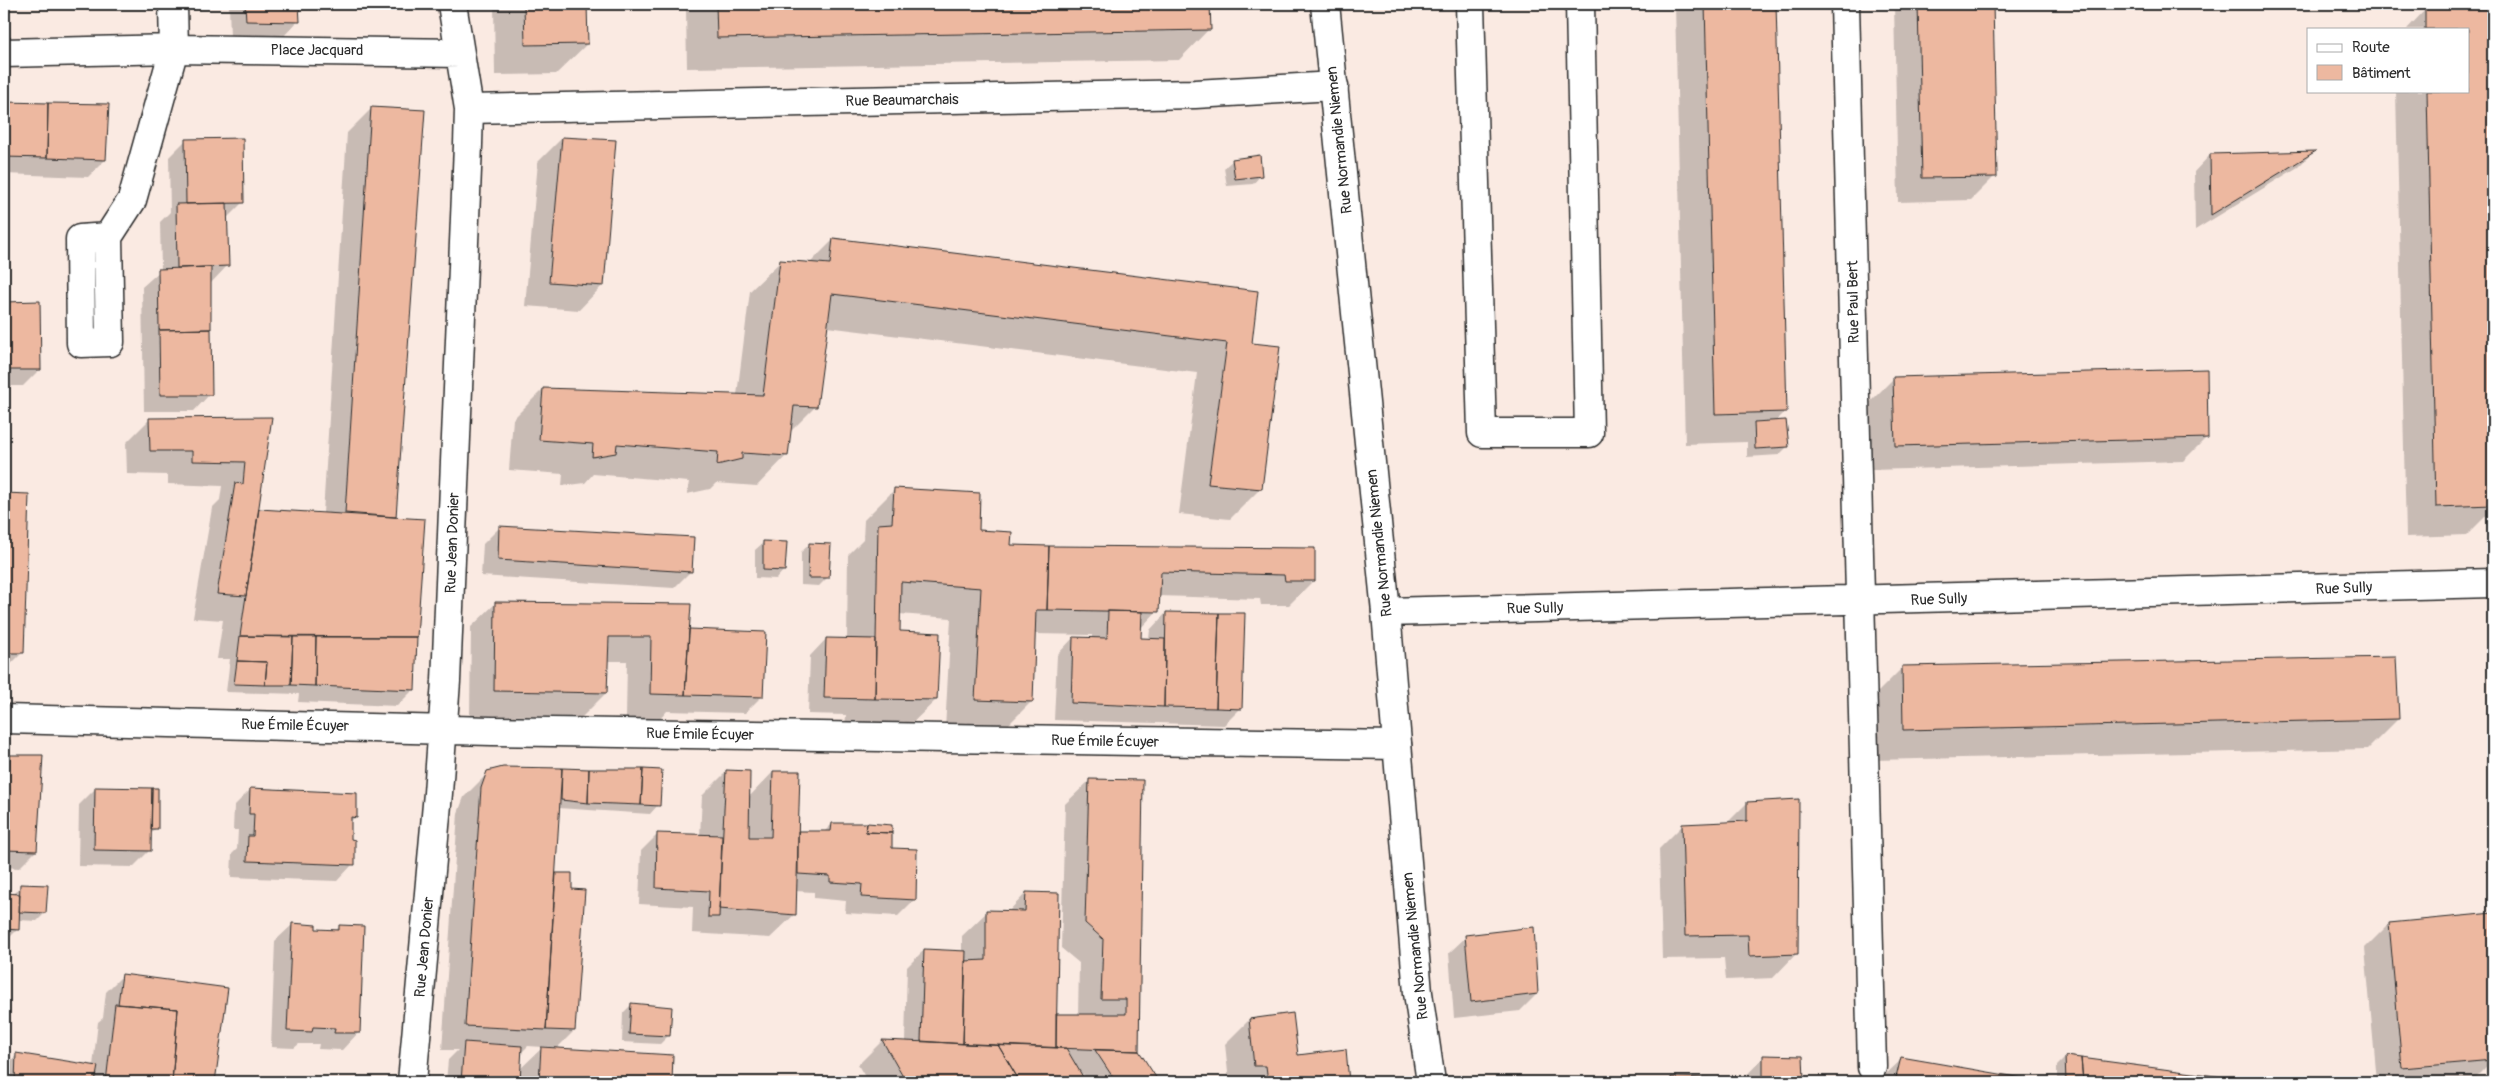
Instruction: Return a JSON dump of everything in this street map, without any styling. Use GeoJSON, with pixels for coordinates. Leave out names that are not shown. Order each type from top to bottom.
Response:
{"type":"FeatureCollection","features":[{"type":"Feature","properties":{"kind":"street"},"geometry":{"type":"LineString","coordinates":[[108,238],[132,200],[174,49],[173,4]]}},
{"type":"Feature","properties":{"kind":"street","name":"Rue Jean Donier"},"geometry":{"type":"LineString","coordinates":[[412,1082],[446,681],[469,109],[452,4]]}},
{"type":"Feature","properties":{"kind":"street","name":"Rue Normandie Niemen"},"geometry":{"type":"LineString","coordinates":[[1325,4],[1386,612],[1418,993],[1431,1082]]}},
{"type":"Feature","properties":{"kind":"street"},"geometry":{"type":"LineString","coordinates":[[1470,4],[1482,432],[1589,433],[1580,4]]}},
{"type":"Feature","properties":{"kind":"street","name":"Rue Paul Bert"},"geometry":{"type":"LineString","coordinates":[[1845,4],[1872,1067]]}},
{"type":"Feature","properties":{"kind":"street","name":"Place Jacquard"},"geometry":{"type":"LineString","coordinates":[[4,53],[174,49],[460,53]]}},
{"type":"Feature","properties":{"kind":"street","name":"Rue Beaumarchais"},"geometry":{"type":"LineString","coordinates":[[469,109],[1194,94],[1334,86]]}},
{"type":"Feature","properties":{"kind":"street","name":"Rue Sully"},"geometry":{"type":"LineString","coordinates":[[1386,612],[2493,583]]}},
{"type":"Feature","properties":{"kind":"street","name":"Rue Émile Écuyer"},"geometry":{"type":"LineString","coordinates":[[4,719],[441,729],[1397,745]]}},
{"type":"Feature","properties":{"kind":"building"},"geometry":{"type":"Polygon","coordinates":[[[245,4],[299,4],[300,22],[246,21],[245,4]]]}},
{"type":"Feature","properties":{"kind":"building"},"geometry":{"type":"Polygon","coordinates":[[[524,4],[587,4],[588,44],[525,45],[524,4]]]}},
{"type":"Feature","properties":{"kind":"building"},"geometry":{"type":"Polygon","coordinates":[[[716,4],[1210,4],[1211,30],[717,38],[716,4]]]}},
{"type":"Feature","properties":{"kind":"building"},"geometry":{"type":"Polygon","coordinates":[[[1705,4],[1776,4],[1787,412],[1715,414],[1705,4]]]}},
{"type":"Feature","properties":{"kind":"building"},"geometry":{"type":"Polygon","coordinates":[[[1918,4],[1993,4],[1997,177],[1922,178],[1918,4]]]}},
{"type":"Feature","properties":{"kind":"building"},"geometry":{"type":"Polygon","coordinates":[[[2425,9],[2491,9],[2493,505],[2436,507],[2427,92],[2470,92],[2470,28],[2425,28],[2425,9]]]}},
{"type":"Feature","properties":{"kind":"building"},"geometry":{"type":"Polygon","coordinates":[[[4,102],[48,103],[47,158],[4,157],[4,102]]]}},
{"type":"Feature","properties":{"kind":"building"},"geometry":{"type":"Polygon","coordinates":[[[48,103],[109,104],[106,160],[47,158],[48,103]]]}},
{"type":"Feature","properties":{"kind":"building"},"geometry":{"type":"Polygon","coordinates":[[[371,107],[425,110],[396,517],[345,513],[371,107]]]}},
{"type":"Feature","properties":{"kind":"building"},"geometry":{"type":"Polygon","coordinates":[[[562,137],[616,140],[604,286],[549,282],[562,137]]]}},
{"type":"Feature","properties":{"kind":"building"},"geometry":{"type":"Polygon","coordinates":[[[243,138],[244,203],[186,204],[185,139],[243,138]]]}},
{"type":"Feature","properties":{"kind":"building"},"geometry":{"type":"Polygon","coordinates":[[[2316,151],[2211,215],[2210,154],[2316,151]]]}},
{"type":"Feature","properties":{"kind":"building"},"geometry":{"type":"Polygon","coordinates":[[[1260,155],[1262,176],[1235,179],[1232,159],[1260,155]]]}},
{"type":"Feature","properties":{"kind":"building"},"geometry":{"type":"Polygon","coordinates":[[[227,203],[229,266],[177,268],[176,204],[227,203]]]}},
{"type":"Feature","properties":{"kind":"building"},"geometry":{"type":"Polygon","coordinates":[[[833,238],[1258,291],[1252,343],[1280,346],[1262,489],[1208,484],[1227,343],[832,294],[817,407],[794,406],[788,456],[742,453],[742,459],[717,465],[718,452],[617,444],[616,453],[592,457],[593,444],[539,440],[543,388],[763,395],[780,260],[830,264],[833,238]]]}},
{"type":"Feature","properties":{"kind":"building"},"geometry":{"type":"Polygon","coordinates":[[[211,267],[211,329],[159,330],[158,269],[211,267]]]}},
{"type":"Feature","properties":{"kind":"building"},"geometry":{"type":"Polygon","coordinates":[[[40,301],[41,370],[4,370],[4,302],[40,301]]]}},
{"type":"Feature","properties":{"kind":"building"},"geometry":{"type":"Polygon","coordinates":[[[211,329],[212,395],[160,395],[159,330],[211,329]]]}},
{"type":"Feature","properties":{"kind":"building"},"geometry":{"type":"Polygon","coordinates":[[[2207,369],[2208,438],[1895,446],[1893,377],[2207,369]]]}},
{"type":"Feature","properties":{"kind":"building"},"geometry":{"type":"Polygon","coordinates":[[[272,417],[246,596],[217,594],[235,483],[243,484],[245,462],[192,461],[192,451],[150,451],[149,418],[272,417]]]}},
{"type":"Feature","properties":{"kind":"building"},"geometry":{"type":"Polygon","coordinates":[[[1786,420],[1789,447],[1755,449],[1754,422],[1786,420]]]}},
{"type":"Feature","properties":{"kind":"building"},"geometry":{"type":"Polygon","coordinates":[[[894,488],[980,493],[979,530],[1012,532],[1011,545],[1049,546],[1047,610],[1036,610],[1033,702],[975,700],[981,588],[901,582],[900,631],[940,633],[937,700],[875,699],[878,524],[892,523],[894,488]]]}},
{"type":"Feature","properties":{"kind":"building"},"geometry":{"type":"Polygon","coordinates":[[[4,493],[29,494],[24,653],[4,653],[4,493]]]}},
{"type":"Feature","properties":{"kind":"building"},"geometry":{"type":"Polygon","coordinates":[[[259,509],[425,519],[417,637],[240,636],[259,509]]]}},
{"type":"Feature","properties":{"kind":"building"},"geometry":{"type":"Polygon","coordinates":[[[499,526],[694,537],[692,572],[498,560],[499,526]]]}},
{"type":"Feature","properties":{"kind":"building"},"geometry":{"type":"Polygon","coordinates":[[[763,541],[787,542],[785,571],[763,570],[763,541]]]}},
{"type":"Feature","properties":{"kind":"building"},"geometry":{"type":"Polygon","coordinates":[[[809,543],[831,544],[829,578],[808,578],[809,543]]]}},
{"type":"Feature","properties":{"kind":"building"},"geometry":{"type":"Polygon","coordinates":[[[1049,546],[1315,548],[1315,581],[1285,581],[1284,575],[1161,572],[1159,612],[1047,610],[1049,546]]]}},
{"type":"Feature","properties":{"kind":"building"},"geometry":{"type":"Polygon","coordinates":[[[495,602],[691,604],[685,695],[650,694],[651,637],[609,637],[607,693],[494,691],[495,602]]]}},
{"type":"Feature","properties":{"kind":"building"},"geometry":{"type":"Polygon","coordinates":[[[1108,611],[1142,612],[1141,638],[1165,639],[1164,707],[1071,703],[1073,637],[1107,638],[1108,611]]]}},
{"type":"Feature","properties":{"kind":"building"},"geometry":{"type":"Polygon","coordinates":[[[1166,612],[1219,613],[1216,708],[1164,707],[1166,612]]]}},
{"type":"Feature","properties":{"kind":"building"},"geometry":{"type":"Polygon","coordinates":[[[1219,613],[1245,613],[1242,709],[1216,708],[1219,613]]]}},
{"type":"Feature","properties":{"kind":"building"},"geometry":{"type":"Polygon","coordinates":[[[689,629],[766,632],[763,697],[685,695],[689,629]]]}},
{"type":"Feature","properties":{"kind":"building"},"geometry":{"type":"Polygon","coordinates":[[[240,636],[293,637],[291,685],[265,685],[267,662],[237,661],[240,636]]]}},
{"type":"Feature","properties":{"kind":"building"},"geometry":{"type":"Polygon","coordinates":[[[293,637],[316,637],[315,686],[291,685],[293,637]]]}},
{"type":"Feature","properties":{"kind":"building"},"geometry":{"type":"Polygon","coordinates":[[[316,637],[417,637],[415,690],[315,686],[316,637]]]}},
{"type":"Feature","properties":{"kind":"building"},"geometry":{"type":"Polygon","coordinates":[[[826,638],[876,639],[875,699],[824,698],[826,638]]]}},
{"type":"Feature","properties":{"kind":"building"},"geometry":{"type":"Polygon","coordinates":[[[2396,657],[2399,719],[1903,730],[1902,666],[2396,657]]]}},
{"type":"Feature","properties":{"kind":"building"},"geometry":{"type":"Polygon","coordinates":[[[237,661],[267,662],[265,685],[234,684],[237,661]]]}},
{"type":"Feature","properties":{"kind":"building"},"geometry":{"type":"Polygon","coordinates":[[[10,755],[43,755],[37,851],[4,850],[4,815],[10,755]]]}},
{"type":"Feature","properties":{"kind":"building"},"geometry":{"type":"Polygon","coordinates":[[[503,767],[562,768],[546,1030],[465,1026],[481,788],[487,771],[503,767]]]}},
{"type":"Feature","properties":{"kind":"building"},"geometry":{"type":"Polygon","coordinates":[[[562,768],[589,769],[588,803],[561,800],[562,768]]]}},
{"type":"Feature","properties":{"kind":"building"},"geometry":{"type":"Polygon","coordinates":[[[589,769],[643,769],[641,805],[588,803],[589,769]]]}},
{"type":"Feature","properties":{"kind":"building"},"geometry":{"type":"Polygon","coordinates":[[[643,769],[662,770],[660,806],[641,805],[643,769]]]}},
{"type":"Feature","properties":{"kind":"building"},"geometry":{"type":"Polygon","coordinates":[[[726,770],[750,771],[749,837],[771,837],[773,771],[800,771],[796,915],[719,909],[726,770]]]}},
{"type":"Feature","properties":{"kind":"building"},"geometry":{"type":"Polygon","coordinates":[[[1089,779],[1143,780],[1139,1051],[1056,1048],[1056,1014],[1126,1014],[1126,999],[1101,999],[1103,939],[1085,923],[1089,779]]]}},
{"type":"Feature","properties":{"kind":"building"},"geometry":{"type":"Polygon","coordinates":[[[95,787],[152,788],[151,851],[94,850],[95,787]]]}},
{"type":"Feature","properties":{"kind":"building"},"geometry":{"type":"Polygon","coordinates":[[[152,788],[158,788],[158,829],[151,829],[152,788]]]}},
{"type":"Feature","properties":{"kind":"building"},"geometry":{"type":"Polygon","coordinates":[[[250,788],[357,793],[357,818],[351,817],[351,839],[355,840],[355,865],[247,861],[248,836],[253,836],[254,814],[249,814],[250,788]]]}},
{"type":"Feature","properties":{"kind":"building"},"geometry":{"type":"Polygon","coordinates":[[[1799,799],[1798,954],[1749,956],[1748,935],[1685,936],[1682,824],[1747,821],[1747,802],[1799,799]]]}},
{"type":"Feature","properties":{"kind":"building"},"geometry":{"type":"Polygon","coordinates":[[[832,823],[867,823],[866,832],[892,833],[892,848],[917,849],[916,900],[861,897],[862,884],[830,882],[830,876],[798,874],[798,831],[831,831],[832,823]]]}},
{"type":"Feature","properties":{"kind":"building"},"geometry":{"type":"Polygon","coordinates":[[[867,823],[892,825],[892,833],[866,832],[867,823]]]}},
{"type":"Feature","properties":{"kind":"building"},"geometry":{"type":"Polygon","coordinates":[[[657,833],[722,835],[719,917],[708,917],[709,891],[656,888],[657,833]]]}},
{"type":"Feature","properties":{"kind":"building"},"geometry":{"type":"Polygon","coordinates":[[[556,873],[572,873],[572,889],[585,890],[575,1031],[546,1030],[556,873]]]}},
{"type":"Feature","properties":{"kind":"building"},"geometry":{"type":"Polygon","coordinates":[[[20,884],[48,885],[46,913],[19,912],[20,884]]]}},
{"type":"Feature","properties":{"kind":"building"},"geometry":{"type":"Polygon","coordinates":[[[1026,892],[1059,893],[1056,1048],[963,1044],[965,961],[986,960],[986,910],[1025,911],[1026,892]]]}},
{"type":"Feature","properties":{"kind":"building"},"geometry":{"type":"Polygon","coordinates":[[[4,893],[20,894],[19,930],[4,929],[4,893]]]}},
{"type":"Feature","properties":{"kind":"building"},"geometry":{"type":"Polygon","coordinates":[[[2493,913],[2493,1012],[2489,1012],[2493,1060],[2402,1068],[2389,923],[2493,913]]]}},
{"type":"Feature","properties":{"kind":"building"},"geometry":{"type":"Polygon","coordinates":[[[292,923],[316,925],[316,929],[339,930],[339,925],[364,926],[360,1033],[334,1033],[335,1028],[313,1027],[312,1032],[287,1031],[292,923]]]}},
{"type":"Feature","properties":{"kind":"building"},"geometry":{"type":"Polygon","coordinates":[[[1534,927],[1538,994],[1471,1002],[1465,935],[1534,927]]]}},
{"type":"Feature","properties":{"kind":"building"},"geometry":{"type":"Polygon","coordinates":[[[924,949],[966,951],[963,1044],[921,1041],[924,949]]]}},
{"type":"Feature","properties":{"kind":"building"},"geometry":{"type":"Polygon","coordinates":[[[122,974],[228,988],[215,1082],[172,1082],[178,1009],[118,1004],[122,974]]]}},
{"type":"Feature","properties":{"kind":"building"},"geometry":{"type":"Polygon","coordinates":[[[631,1003],[672,1007],[670,1036],[629,1034],[631,1003]]]}},
{"type":"Feature","properties":{"kind":"building"},"geometry":{"type":"Polygon","coordinates":[[[115,1004],[178,1009],[172,1082],[106,1082],[115,1004]]]}},
{"type":"Feature","properties":{"kind":"building"},"geometry":{"type":"Polygon","coordinates":[[[1293,1013],[1298,1055],[1346,1049],[1349,1082],[1268,1082],[1266,1066],[1254,1066],[1249,1019],[1293,1013]]]}},
{"type":"Feature","properties":{"kind":"building"},"geometry":{"type":"Polygon","coordinates":[[[882,1040],[998,1045],[1020,1082],[906,1082],[882,1040]]]}},
{"type":"Feature","properties":{"kind":"building"},"geometry":{"type":"Polygon","coordinates":[[[464,1042],[522,1046],[520,1082],[461,1082],[464,1042]]]}},
{"type":"Feature","properties":{"kind":"building"},"geometry":{"type":"Polygon","coordinates":[[[998,1045],[1066,1048],[1083,1077],[1074,1082],[1020,1082],[998,1045]]]}},
{"type":"Feature","properties":{"kind":"building"},"geometry":{"type":"Polygon","coordinates":[[[541,1047],[673,1055],[672,1082],[539,1082],[541,1047]]]}},
{"type":"Feature","properties":{"kind":"building"},"geometry":{"type":"Polygon","coordinates":[[[1095,1050],[1139,1051],[1159,1082],[1116,1082],[1095,1050]]]}},
{"type":"Feature","properties":{"kind":"building"},"geometry":{"type":"Polygon","coordinates":[[[16,1053],[98,1066],[95,1082],[15,1082],[16,1053]]]}},
{"type":"Feature","properties":{"kind":"building"},"geometry":{"type":"Polygon","coordinates":[[[1763,1055],[1803,1056],[1804,1080],[1763,1082],[1763,1055]]]}},
{"type":"Feature","properties":{"kind":"building"},"geometry":{"type":"Polygon","coordinates":[[[2065,1056],[2081,1058],[2083,1082],[2066,1082],[2065,1056]]]}},
{"type":"Feature","properties":{"kind":"building"},"geometry":{"type":"Polygon","coordinates":[[[1901,1057],[2046,1082],[1895,1082],[1901,1057]]]}},
{"type":"Feature","properties":{"kind":"building"},"geometry":{"type":"Polygon","coordinates":[[[2081,1058],[2260,1082],[2083,1082],[2081,1058]]]}},
{"type":"Feature","properties":{"kind":"building"},"geometry":{"type":"Polygon","coordinates":[[[1671,1077],[1709,1078],[1709,1082],[1671,1082],[1671,1077]]]}}]}
